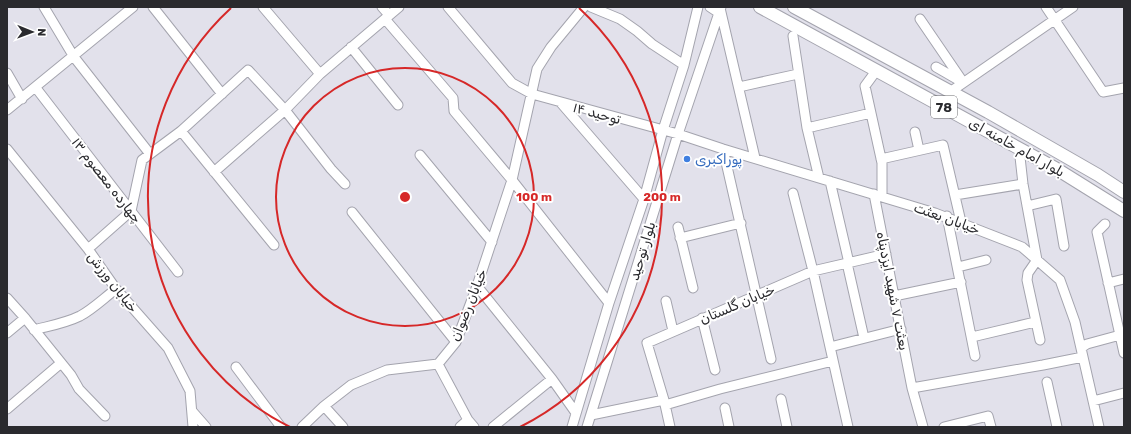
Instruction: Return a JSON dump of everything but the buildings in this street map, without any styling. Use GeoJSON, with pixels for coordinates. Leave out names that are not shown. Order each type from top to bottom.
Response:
{"type":"FeatureCollection","features":[{"type":"Feature","properties":{"kind":"main road","name":"بلوار امام خامنه ای"},"geometry":{"type":"LineString","coordinates":[[760,7],[1019,148],[1092,190],[1124,211]]}},
{"type":"Feature","properties":{"kind":"main road","name":"بلوار امام خامنه ای"},"geometry":{"type":"LineString","coordinates":[[794,7],[1122,188]]}},
{"type":"Feature","properties":{"kind":"street"},"geometry":{"type":"LineString","coordinates":[[44,7],[74,57],[150,154]]}},
{"type":"Feature","properties":{"kind":"street"},"geometry":{"type":"LineString","coordinates":[[153,7],[222,94]]}},
{"type":"Feature","properties":{"kind":"street"},"geometry":{"type":"LineString","coordinates":[[263,7],[320,74]]}},
{"type":"Feature","properties":{"kind":"street"},"geometry":{"type":"LineString","coordinates":[[382,7],[387,17],[453,98],[454,110],[594,282],[609,303]]}},
{"type":"Feature","properties":{"kind":"street"},"geometry":{"type":"LineString","coordinates":[[214,172],[285,110],[320,74],[399,7]]}},
{"type":"Feature","properties":{"kind":"street","name":"توحید ۱۴"},"geometry":{"type":"LineString","coordinates":[[448,7],[512,83],[532,94],[561,103],[678,134]]}},
{"type":"Feature","properties":{"kind":"street","name":"خیابان رضوان"},"geometry":{"type":"LineString","coordinates":[[438,364],[456,342],[492,242],[512,180],[537,69],[551,47],[584,7]]}},
{"type":"Feature","properties":{"kind":"street"},"geometry":{"type":"LineString","coordinates":[[591,7],[620,19],[652,44],[684,65]]}},
{"type":"Feature","properties":{"kind":"street","name":"بلوار توحید"},"geometry":{"type":"LineString","coordinates":[[572,427],[609,303],[644,199],[663,130],[684,65],[699,7]]}},
{"type":"Feature","properties":{"kind":"street"},"geometry":{"type":"LineString","coordinates":[[710,7],[720,9],[755,158]]}},
{"type":"Feature","properties":{"kind":"street"},"geometry":{"type":"LineString","coordinates":[[1046,7],[1103,92],[1124,88]]}},
{"type":"Feature","properties":{"kind":"street"},"geometry":{"type":"LineString","coordinates":[[950,92],[1073,7]]}},
{"type":"Feature","properties":{"kind":"street"},"geometry":{"type":"LineString","coordinates":[[7,110],[74,57],[129,8]]}},
{"type":"Feature","properties":{"kind":"street","name":"بلوار توحید"},"geometry":{"type":"LineString","coordinates":[[587,427],[678,134],[720,9]]}},
{"type":"Feature","properties":{"kind":"street"},"geometry":{"type":"LineString","coordinates":[[920,19],[963,82]]}},
{"type":"Feature","properties":{"kind":"street"},"geometry":{"type":"LineString","coordinates":[[793,36],[798,74],[819,178]]}},
{"type":"Feature","properties":{"kind":"street"},"geometry":{"type":"LineString","coordinates":[[352,47],[398,106]]}},
{"type":"Feature","properties":{"kind":"street"},"geometry":{"type":"LineString","coordinates":[[936,67],[963,82]]}},
{"type":"Feature","properties":{"kind":"street"},"geometry":{"type":"LineString","coordinates":[[88,249],[131,211],[142,160],[181,131],[248,70],[285,110],[331,169],[345,184]]}},
{"type":"Feature","properties":{"kind":"street","name":"بعثت ۷ شهید ایزدپناه"},"geometry":{"type":"LineString","coordinates":[[876,71],[865,86],[881,161],[878,195],[886,254],[894,296],[912,388],[923,427]]}},
{"type":"Feature","properties":{"kind":"street"},"geometry":{"type":"LineString","coordinates":[[7,73],[22,99]]}},
{"type":"Feature","properties":{"kind":"street"},"geometry":{"type":"LineString","coordinates":[[739,87],[798,74]]}},
{"type":"Feature","properties":{"kind":"street","name":"چهارده معصوم ۱۳"},"geometry":{"type":"LineString","coordinates":[[36,88],[178,272]]}},
{"type":"Feature","properties":{"kind":"street"},"geometry":{"type":"LineString","coordinates":[[561,103],[644,199]]}},
{"type":"Feature","properties":{"kind":"street"},"geometry":{"type":"LineString","coordinates":[[808,128],[871,113]]}},
{"type":"Feature","properties":{"kind":"street"},"geometry":{"type":"LineString","coordinates":[[181,131],[274,246]]}},
{"type":"Feature","properties":{"kind":"street"},"geometry":{"type":"LineString","coordinates":[[915,132],[919,150]]}},
{"type":"Feature","properties":{"kind":"street","name":"خیابان بعثت"},"geometry":{"type":"LineString","coordinates":[[678,134],[723,149],[947,216],[1022,247],[1060,280],[1075,322],[1099,427]]}},
{"type":"Feature","properties":{"kind":"street"},"geometry":{"type":"LineString","coordinates":[[881,161],[943,145],[961,222]]}},
{"type":"Feature","properties":{"kind":"street"},"geometry":{"type":"LineString","coordinates":[[1019,148],[1023,184],[1037,260],[1028,273],[1027,280],[1040,340]]}},
{"type":"Feature","properties":{"kind":"street","name":"خیابان ورزش"},"geometry":{"type":"LineString","coordinates":[[7,149],[88,249],[116,289],[168,348],[190,391],[193,427]]}},
{"type":"Feature","properties":{"kind":"street"},"geometry":{"type":"LineString","coordinates":[[723,149],[771,358]]}},
{"type":"Feature","properties":{"kind":"street"},"geometry":{"type":"LineString","coordinates":[[420,155],[492,242]]}},
{"type":"Feature","properties":{"kind":"street"},"geometry":{"type":"LineString","coordinates":[[830,181],[864,338]]}},
{"type":"Feature","properties":{"kind":"street"},"geometry":{"type":"LineString","coordinates":[[955,195],[1023,184]]}},
{"type":"Feature","properties":{"kind":"street"},"geometry":{"type":"LineString","coordinates":[[793,193],[813,271],[848,427]]}},
{"type":"Feature","properties":{"kind":"street"},"geometry":{"type":"LineString","coordinates":[[1027,206],[1056,199],[1064,246]]}},
{"type":"Feature","properties":{"kind":"street"},"geometry":{"type":"LineString","coordinates":[[352,212],[456,342]]}},
{"type":"Feature","properties":{"kind":"street"},"geometry":{"type":"LineString","coordinates":[[947,216],[975,356]]}},
{"type":"Feature","properties":{"kind":"street"},"geometry":{"type":"LineString","coordinates":[[680,238],[741,223]]}},
{"type":"Feature","properties":{"kind":"street"},"geometry":{"type":"LineString","coordinates":[[1105,224],[1097,232],[1108,283],[1122,335],[1124,353]]}},
{"type":"Feature","properties":{"kind":"street"},"geometry":{"type":"LineString","coordinates":[[678,228],[693,288]]}},
{"type":"Feature","properties":{"kind":"street","name":"خیابان گلستان"},"geometry":{"type":"LineString","coordinates":[[665,402],[647,343],[813,271],[886,254]]}},
{"type":"Feature","properties":{"kind":"street"},"geometry":{"type":"LineString","coordinates":[[958,267],[986,260]]}},
{"type":"Feature","properties":{"kind":"street"},"geometry":{"type":"LineString","coordinates":[[1108,283],[1124,279]]}},
{"type":"Feature","properties":{"kind":"street"},"geometry":{"type":"LineString","coordinates":[[894,296],[961,282]]}},
{"type":"Feature","properties":{"kind":"street"},"geometry":{"type":"LineString","coordinates":[[477,286],[552,379],[576,413]]}},
{"type":"Feature","properties":{"kind":"street"},"geometry":{"type":"LineString","coordinates":[[34,330],[80,316],[98,304],[116,289]]}},
{"type":"Feature","properties":{"kind":"street"},"geometry":{"type":"LineString","coordinates":[[7,298],[71,375],[78,389],[105,416]]}},
{"type":"Feature","properties":{"kind":"street"},"geometry":{"type":"LineString","coordinates":[[666,300],[673,331]]}},
{"type":"Feature","properties":{"kind":"street"},"geometry":{"type":"LineString","coordinates":[[7,333],[25,318]]}},
{"type":"Feature","properties":{"kind":"street"},"geometry":{"type":"LineString","coordinates":[[702,318],[715,370]]}},
{"type":"Feature","properties":{"kind":"street"},"geometry":{"type":"LineString","coordinates":[[972,337],[1035,322]]}},
{"type":"Feature","properties":{"kind":"street"},"geometry":{"type":"LineString","coordinates":[[830,347],[901,329]]}},
{"type":"Feature","properties":{"kind":"street"},"geometry":{"type":"LineString","coordinates":[[912,388],[1043,365],[1082,352],[1088,344],[1122,335]]}},
{"type":"Feature","properties":{"kind":"street"},"geometry":{"type":"LineString","coordinates":[[591,415],[665,402],[834,361]]}},
{"type":"Feature","properties":{"kind":"street"},"geometry":{"type":"LineString","coordinates":[[7,409],[61,363]]}},
{"type":"Feature","properties":{"kind":"street"},"geometry":{"type":"LineString","coordinates":[[302,427],[324,406],[351,385],[387,370],[438,364],[471,424],[460,427]]}},
{"type":"Feature","properties":{"kind":"street"},"geometry":{"type":"LineString","coordinates":[[236,367],[281,427]]}},
{"type":"Feature","properties":{"kind":"street"},"geometry":{"type":"LineString","coordinates":[[493,427],[552,379]]}},
{"type":"Feature","properties":{"kind":"street"},"geometry":{"type":"LineString","coordinates":[[1047,382],[1056,427]]}},
{"type":"Feature","properties":{"kind":"street"},"geometry":{"type":"LineString","coordinates":[[1093,401],[1124,393]]}},
{"type":"Feature","properties":{"kind":"street"},"geometry":{"type":"LineString","coordinates":[[781,400],[787,427]]}},
{"type":"Feature","properties":{"kind":"street"},"geometry":{"type":"LineString","coordinates":[[665,402],[670,427]]}},
{"type":"Feature","properties":{"kind":"street"},"geometry":{"type":"LineString","coordinates":[[324,406],[343,427]]}},
{"type":"Feature","properties":{"kind":"street"},"geometry":{"type":"LineString","coordinates":[[725,408],[729,427]]}},
{"type":"Feature","properties":{"kind":"street"},"geometry":{"type":"LineString","coordinates":[[192,411],[206,427]]}},
{"type":"Feature","properties":{"kind":"street"},"geometry":{"type":"LineString","coordinates":[[944,427],[988,416],[991,427]]}},
{"type":"Feature","properties":{"kind":"place","name":"پوراکبری"},"geometry":{"type":"Point","coordinates":[687,159]}}]}
